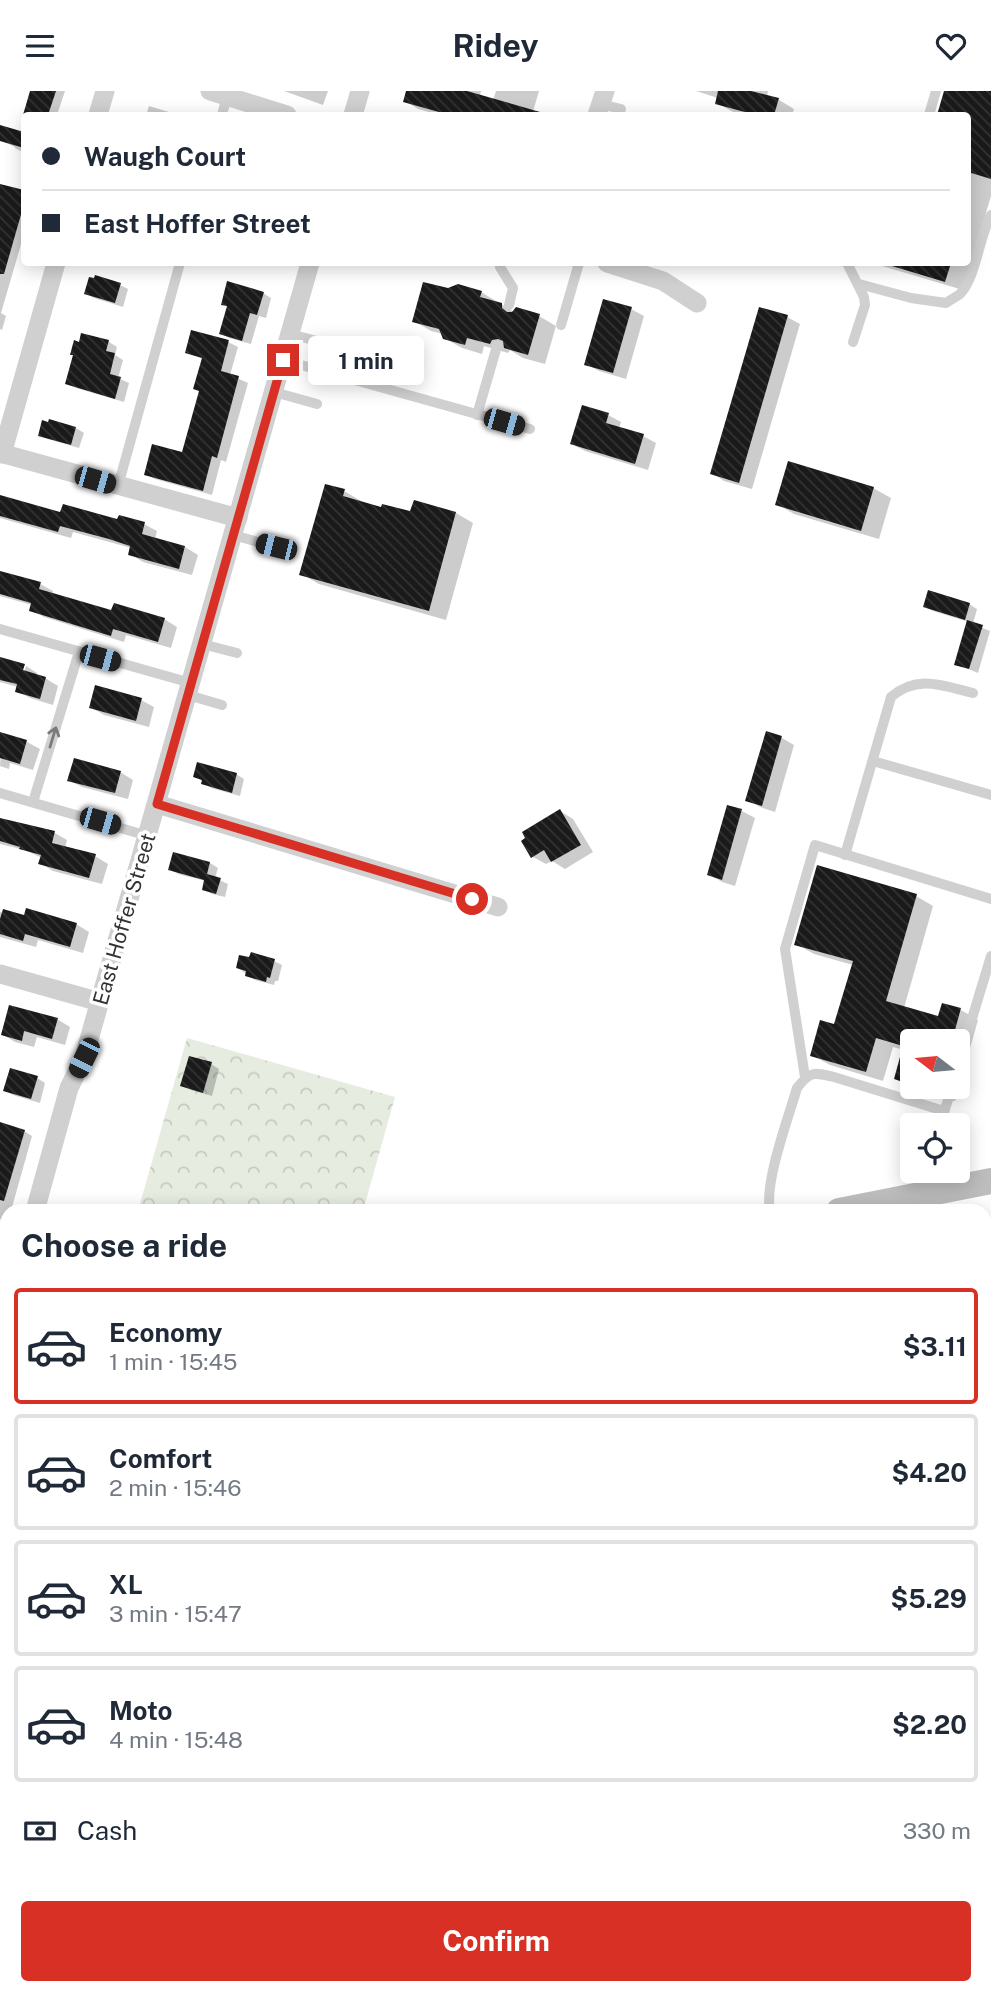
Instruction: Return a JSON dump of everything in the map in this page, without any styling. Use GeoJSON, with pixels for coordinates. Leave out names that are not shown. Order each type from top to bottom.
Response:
{"type":"FeatureCollection","features":[{"type":"Feature","properties":{"kind":"main road"},"geometry":{"type":"LineString","coordinates":[[970,1182],[991,1181]]}},
{"type":"Feature","properties":{"kind":"main road"},"geometry":{"type":"LineString","coordinates":[[860,1204],[923,1183]]}},
{"type":"Feature","properties":{"kind":"street"},"geometry":{"type":"LineString","coordinates":[[99,112],[104,91]]}},
{"type":"Feature","properties":{"kind":"street"},"geometry":{"type":"LineString","coordinates":[[354,112],[360,91]]}},
{"type":"Feature","properties":{"kind":"street"},"geometry":{"type":"LineString","coordinates":[[222,99],[275,112]]}},
{"type":"Feature","properties":{"kind":"street"},"geometry":{"type":"LineString","coordinates":[[55,266],[1,454],[118,487],[235,527]]}},
{"type":"Feature","properties":{"kind":"street","name":"East Hoffer Street"},"geometry":{"type":"LineString","coordinates":[[37,1204],[69,1088],[84,1058],[309,266]]}},
{"type":"Feature","properties":{"kind":"street"},"geometry":{"type":"LineString","coordinates":[[616,266],[663,281],[697,303]]}},
{"type":"Feature","properties":{"kind":"street"},"geometry":{"type":"LineString","coordinates":[[157,804],[498,907]]}},
{"type":"Feature","properties":{"kind":"street"},"geometry":{"type":"LineString","coordinates":[[0,974],[100,1002]]}},
{"type":"Feature","properties":{"kind":"lane"},"geometry":{"type":"LineString","coordinates":[[930,112],[936,91]]}},
{"type":"Feature","properties":{"kind":"lane"},"geometry":{"type":"LineString","coordinates":[[601,103],[621,109]]}},
{"type":"Feature","properties":{"kind":"lane"},"geometry":{"type":"LineString","coordinates":[[859,284],[911,298],[946,303],[960,294],[968,282],[985,225],[991,215]]}},
{"type":"Feature","properties":{"kind":"lane"},"geometry":{"type":"LineString","coordinates":[[118,487],[179,266]]}},
{"type":"Feature","properties":{"kind":"lane"},"geometry":{"type":"LineString","coordinates":[[500,266],[513,288],[509,305]]}},
{"type":"Feature","properties":{"kind":"lane"},"geometry":{"type":"LineString","coordinates":[[561,325],[578,266]]}},
{"type":"Feature","properties":{"kind":"lane"},"geometry":{"type":"LineString","coordinates":[[848,266],[859,284],[865,305],[853,342]]}},
{"type":"Feature","properties":{"kind":"lane"},"geometry":{"type":"LineString","coordinates":[[290,334],[332,345]]}},
{"type":"Feature","properties":{"kind":"lane"},"geometry":{"type":"LineString","coordinates":[[477,415],[496,346]]}},
{"type":"Feature","properties":{"kind":"lane"},"geometry":{"type":"LineString","coordinates":[[283,360],[530,429]]}},
{"type":"Feature","properties":{"kind":"lane"},"geometry":{"type":"LineString","coordinates":[[274,392],[317,404]]}},
{"type":"Feature","properties":{"kind":"lane"},"geometry":{"type":"LineString","coordinates":[[235,527],[276,547]]}},
{"type":"Feature","properties":{"kind":"lane"},"geometry":{"type":"LineString","coordinates":[[0,629],[189,689],[222,705]]}},
{"type":"Feature","properties":{"kind":"lane"},"geometry":{"type":"LineString","coordinates":[[202,644],[237,653]]}},
{"type":"Feature","properties":{"kind":"lane"},"geometry":{"type":"LineString","coordinates":[[33,802],[79,652]]}},
{"type":"Feature","properties":{"kind":"lane"},"geometry":{"type":"LineString","coordinates":[[845,855],[891,697],[901,688],[915,683],[936,683],[973,693]]}},
{"type":"Feature","properties":{"kind":"lane"},"geometry":{"type":"LineString","coordinates":[[873,761],[991,796]]}},
{"type":"Feature","properties":{"kind":"lane"},"geometry":{"type":"LineString","coordinates":[[0,793],[148,836]]}},
{"type":"Feature","properties":{"kind":"lane"},"geometry":{"type":"LineString","coordinates":[[805,1077],[785,949],[815,845],[991,899]]}},
{"type":"Feature","properties":{"kind":"lane"},"geometry":{"type":"LineString","coordinates":[[969,1029],[991,956]]}},
{"type":"Feature","properties":{"kind":"lane"},"geometry":{"type":"LineString","coordinates":[[768,1204],[771,1182],[797,1088],[805,1077],[816,1073],[834,1077],[944,1111],[948,1099]]}},
{"type":"Feature","properties":{"kind":"green space"},"geometry":{"type":"Polygon","coordinates":[[[187,1038],[395,1097],[365,1204],[140,1204],[187,1038]]]}},
{"type":"Feature","properties":{"kind":"building"},"geometry":{"type":"Polygon","coordinates":[[[30,91],[56,91],[49,112],[24,112],[30,91]]]}},
{"type":"Feature","properties":{"kind":"building"},"geometry":{"type":"Polygon","coordinates":[[[406,91],[467,91],[540,112],[439,112],[403,102],[406,91]]]}},
{"type":"Feature","properties":{"kind":"building"},"geometry":{"type":"Polygon","coordinates":[[[718,91],[751,91],[779,98],[775,112],[745,112],[715,104],[718,91]]]}},
{"type":"Feature","properties":{"kind":"building"},"geometry":{"type":"Polygon","coordinates":[[[944,91],[991,91],[991,179],[971,173],[971,112],[938,112],[944,91]]]}},
{"type":"Feature","properties":{"kind":"building"},"geometry":{"type":"Polygon","coordinates":[[[0,125],[21,131],[21,147],[0,141],[0,125]]]}},
{"type":"Feature","properties":{"kind":"building"},"geometry":{"type":"Polygon","coordinates":[[[0,184],[21,189],[21,214],[4,274],[0,274],[0,184]]]}},
{"type":"Feature","properties":{"kind":"building"},"geometry":{"type":"Polygon","coordinates":[[[892,266],[950,266],[945,282],[892,266]]]}},
{"type":"Feature","properties":{"kind":"building"},"geometry":{"type":"Polygon","coordinates":[[[95,275],[121,283],[115,303],[84,294],[89,277],[94,278],[95,275]]]}},
{"type":"Feature","properties":{"kind":"building"},"geometry":{"type":"Polygon","coordinates":[[[227,281],[264,292],[257,315],[250,313],[242,341],[219,334],[227,306],[221,305],[227,281]]]}},
{"type":"Feature","properties":{"kind":"building"},"geometry":{"type":"Polygon","coordinates":[[[423,282],[448,288],[458,284],[482,291],[480,297],[502,303],[502,308],[507,312],[512,312],[516,307],[540,314],[528,355],[504,348],[503,341],[498,339],[492,340],[490,344],[467,338],[465,345],[443,339],[439,329],[412,322],[423,282]]]}},
{"type":"Feature","properties":{"kind":"building"},"geometry":{"type":"Polygon","coordinates":[[[603,299],[632,307],[613,373],[584,365],[603,299]]]}},
{"type":"Feature","properties":{"kind":"building"},"geometry":{"type":"Polygon","coordinates":[[[759,307],[788,315],[739,483],[710,474],[759,307]]]}},
{"type":"Feature","properties":{"kind":"building"},"geometry":{"type":"Polygon","coordinates":[[[191,330],[229,340],[221,371],[239,376],[217,458],[212,456],[203,491],[144,475],[152,444],[182,452],[199,391],[193,389],[202,358],[185,353],[191,330]]]}},
{"type":"Feature","properties":{"kind":"building"},"geometry":{"type":"Polygon","coordinates":[[[81,333],[109,340],[106,351],[115,353],[110,374],[121,377],[115,399],[65,384],[74,340],[79,342],[81,333]]]}},
{"type":"Feature","properties":{"kind":"building"},"geometry":{"type":"Polygon","coordinates":[[[582,405],[609,413],[606,423],[644,434],[635,464],[570,444],[582,405]]]}},
{"type":"Feature","properties":{"kind":"building"},"geometry":{"type":"Polygon","coordinates":[[[49,419],[76,427],[71,445],[38,436],[42,420],[48,422],[49,419]]]}},
{"type":"Feature","properties":{"kind":"building"},"geometry":{"type":"Polygon","coordinates":[[[788,461],[874,487],[861,531],[775,505],[788,461]]]}},
{"type":"Feature","properties":{"kind":"building"},"geometry":{"type":"Polygon","coordinates":[[[325,484],[345,489],[343,496],[381,507],[382,504],[410,511],[414,500],[456,512],[429,611],[299,575],[325,484]]]}},
{"type":"Feature","properties":{"kind":"building"},"geometry":{"type":"Polygon","coordinates":[[[0,495],[60,512],[63,504],[117,519],[119,515],[145,522],[142,534],[185,546],[179,569],[128,555],[130,546],[109,539],[60,526],[58,532],[0,516],[0,495]]]}},
{"type":"Feature","properties":{"kind":"building"},"geometry":{"type":"Polygon","coordinates":[[[0,571],[41,582],[39,589],[111,610],[114,603],[165,618],[158,642],[113,629],[111,636],[29,611],[31,603],[0,594],[0,571]]]}},
{"type":"Feature","properties":{"kind":"building"},"geometry":{"type":"Polygon","coordinates":[[[928,590],[970,603],[965,620],[923,607],[928,590]]]}},
{"type":"Feature","properties":{"kind":"building"},"geometry":{"type":"Polygon","coordinates":[[[967,620],[983,625],[969,669],[954,665],[967,620]]]}},
{"type":"Feature","properties":{"kind":"building"},"geometry":{"type":"Polygon","coordinates":[[[0,657],[25,664],[23,670],[46,677],[40,699],[15,692],[17,684],[0,680],[0,657]]]}},
{"type":"Feature","properties":{"kind":"building"},"geometry":{"type":"Polygon","coordinates":[[[95,685],[142,698],[136,721],[89,708],[95,685]]]}},
{"type":"Feature","properties":{"kind":"building"},"geometry":{"type":"Polygon","coordinates":[[[766,731],[782,736],[762,806],[745,801],[766,731]]]}},
{"type":"Feature","properties":{"kind":"building"},"geometry":{"type":"Polygon","coordinates":[[[0,732],[27,740],[20,764],[0,758],[0,732]]]}},
{"type":"Feature","properties":{"kind":"building"},"geometry":{"type":"Polygon","coordinates":[[[74,758],[121,771],[115,793],[67,781],[74,758]]]}},
{"type":"Feature","properties":{"kind":"building"},"geometry":{"type":"Polygon","coordinates":[[[197,762],[237,773],[232,793],[201,784],[202,780],[193,777],[197,762]]]}},
{"type":"Feature","properties":{"kind":"building"},"geometry":{"type":"Polygon","coordinates":[[[727,805],[742,809],[722,880],[707,875],[727,805]]]}},
{"type":"Feature","properties":{"kind":"building"},"geometry":{"type":"Polygon","coordinates":[[[560,809],[581,845],[551,862],[544,850],[531,858],[521,841],[525,838],[522,832],[560,809]]]}},
{"type":"Feature","properties":{"kind":"building"},"geometry":{"type":"Polygon","coordinates":[[[0,818],[55,831],[52,843],[96,854],[89,878],[38,864],[41,855],[0,841],[0,818]]]}},
{"type":"Feature","properties":{"kind":"building"},"geometry":{"type":"Polygon","coordinates":[[[173,852],[210,862],[207,874],[221,878],[216,894],[202,890],[204,880],[168,870],[173,852]]]}},
{"type":"Feature","properties":{"kind":"building"},"geometry":{"type":"Polygon","coordinates":[[[817,865],[917,894],[886,1001],[938,1016],[942,1003],[961,1008],[955,1029],[900,1029],[900,1045],[876,1038],[866,1072],[810,1056],[820,1020],[834,1024],[853,961],[794,945],[817,865]]]}},
{"type":"Feature","properties":{"kind":"building"},"geometry":{"type":"Polygon","coordinates":[[[26,908],[77,923],[70,947],[25,934],[23,941],[0,934],[3,909],[24,915],[26,908]]]}},
{"type":"Feature","properties":{"kind":"building"},"geometry":{"type":"Polygon","coordinates":[[[251,952],[275,959],[270,978],[267,977],[266,982],[245,976],[246,971],[236,968],[239,955],[249,957],[251,952]]]}},
{"type":"Feature","properties":{"kind":"building"},"geometry":{"type":"Polygon","coordinates":[[[9,1005],[58,1018],[52,1039],[24,1031],[22,1041],[1,1035],[9,1005]]]}},
{"type":"Feature","properties":{"kind":"building"},"geometry":{"type":"Polygon","coordinates":[[[189,1056],[212,1062],[203,1093],[180,1086],[189,1056]]]}},
{"type":"Feature","properties":{"kind":"building"},"geometry":{"type":"Polygon","coordinates":[[[900,1057],[900,1081],[894,1079],[900,1057]]]}},
{"type":"Feature","properties":{"kind":"building"},"geometry":{"type":"Polygon","coordinates":[[[10,1068],[38,1076],[31,1099],[3,1091],[10,1068]]]}},
{"type":"Feature","properties":{"kind":"building"},"geometry":{"type":"Polygon","coordinates":[[[0,1122],[25,1130],[4,1201],[0,1200],[0,1122]]]}},
{"type":"Feature","properties":{"kind":"route"},"geometry":{"type":"LineString","coordinates":[[283,360],[157,804],[472,899]]}}]}
